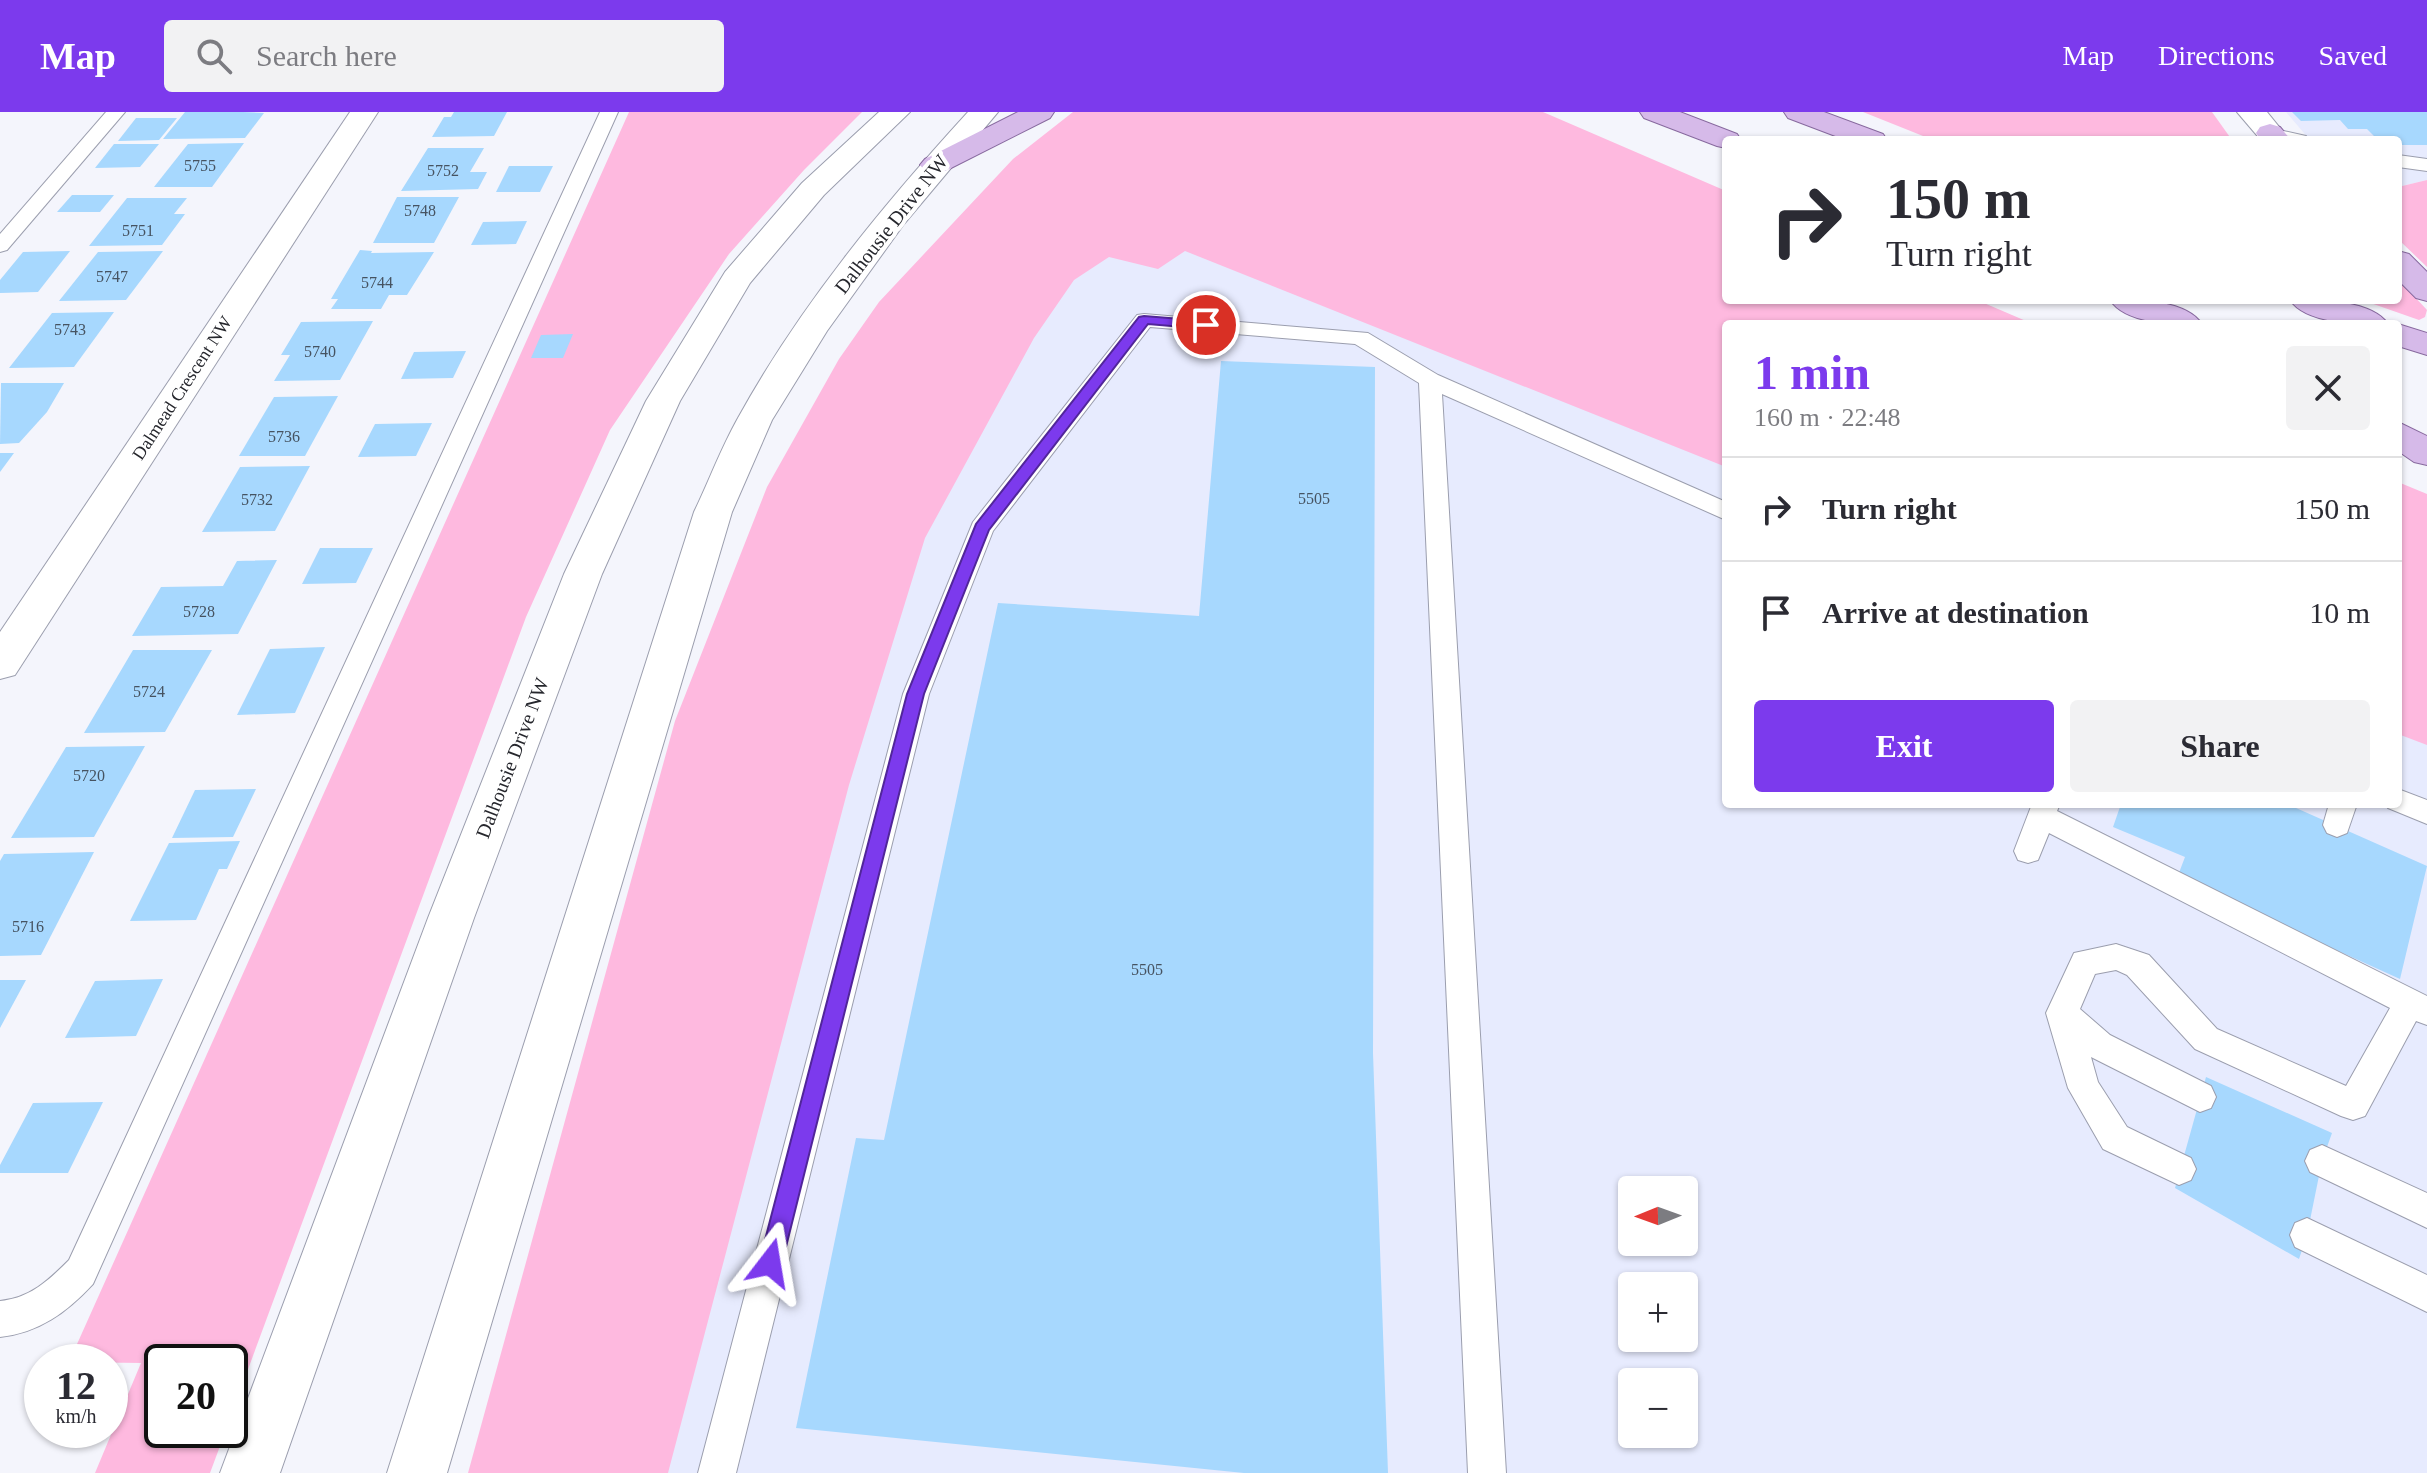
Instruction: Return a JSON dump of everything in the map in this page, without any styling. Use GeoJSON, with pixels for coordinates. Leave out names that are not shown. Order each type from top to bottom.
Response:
{"type":"FeatureCollection","features":[{"type":"Feature","properties":{"kind":"main road"},"geometry":{"type":"LineString","coordinates":[[935,165],[1040,112]]}},
{"type":"Feature","properties":{"kind":"main road"},"geometry":{"type":"LineString","coordinates":[[1654,112],[1722,138]]}},
{"type":"Feature","properties":{"kind":"main road"},"geometry":{"type":"LineString","coordinates":[[1798,112],[1862,136]]}},
{"type":"Feature","properties":{"kind":"main road"},"geometry":{"type":"LineString","coordinates":[[2402,265],[2427,291]]}},
{"type":"Feature","properties":{"kind":"main road"},"geometry":{"type":"LineString","coordinates":[[2136,304],[2175,320]]}},
{"type":"Feature","properties":{"kind":"main road"},"geometry":{"type":"LineString","coordinates":[[2317,304],[2360,320]]}},
{"type":"Feature","properties":{"kind":"main road"},"geometry":{"type":"LineString","coordinates":[[2402,336],[2427,345]]}},
{"type":"Feature","properties":{"kind":"main road"},"geometry":{"type":"LineString","coordinates":[[2402,412],[2427,421]]}},
{"type":"Feature","properties":{"kind":"main road"},"geometry":{"type":"LineString","coordinates":[[2402,437],[2427,453]]}},
{"type":"Feature","properties":{"kind":"street","name":"Dalmead Crescent NW"},"geometry":{"type":"LineString","coordinates":[[0,664],[364,112]]}},
{"type":"Feature","properties":{"kind":"street","name":"Dalhousie Drive NW"},"geometry":{"type":"LineString","coordinates":[[250,1473],[445,933],[577,588],[663,401],[736,279],[813,189],[896,112]]}},
{"type":"Feature","properties":{"kind":"street","name":"Dalhousie Drive NW"},"geometry":{"type":"LineString","coordinates":[[417,1473],[713,512],[760,410],[877,238],[935,165],[984,112]]}},
{"type":"Feature","properties":{"kind":"lane"},"geometry":{"type":"LineString","coordinates":[[0,246],[116,112]]}},
{"type":"Feature","properties":{"kind":"lane"},"geometry":{"type":"LineString","coordinates":[[0,1319],[38,1311],[64,1291],[81,1272],[609,112]]}},
{"type":"Feature","properties":{"kind":"lane"},"geometry":{"type":"LineString","coordinates":[[2402,162],[2423,165]]}},
{"type":"Feature","properties":{"kind":"lane"},"geometry":{"type":"LineString","coordinates":[[2402,172],[2423,165]]}},
{"type":"Feature","properties":{"kind":"lane"},"geometry":{"type":"LineString","coordinates":[[717,1473],[916,694],[982,528],[1144,320],[1360,338],[1430,380],[1722,510]]}},
{"type":"Feature","properties":{"kind":"lane"},"geometry":{"type":"LineString","coordinates":[[1430,380],[1487,1473]]}},
{"type":"Feature","properties":{"kind":"lane"},"geometry":{"type":"LineString","coordinates":[[2402,802],[2427,812]]}},
{"type":"Feature","properties":{"kind":"lane"},"geometry":{"type":"LineString","coordinates":[[2028,851],[2044,810],[2202,894],[2302,942],[2418,1007],[2353,1105],[2206,1039],[2138,965],[2116,957],[2085,963],[2062,1013],[2084,1088],[2115,1138],[2179,1169]]}},
{"type":"Feature","properties":{"kind":"lane"},"geometry":{"type":"LineString","coordinates":[[2062,1013],[2099,1045],[2200,1097]]}},
{"type":"Feature","properties":{"kind":"lane"},"geometry":{"type":"LineString","coordinates":[[2322,1161],[2427,1211]]}},
{"type":"Feature","properties":{"kind":"lane"},"geometry":{"type":"LineString","coordinates":[[2307,1235],[2427,1294]]}},
{"type":"Feature","properties":{"kind":"shaded area"},"geometry":{"type":"Polygon","coordinates":[[[629,112],[862,112],[804,170],[729,254],[610,430],[526,617],[248,1369],[248,1344],[144,1344],[144,1448],[219,1448],[210,1473],[95,1473],[105,1448],[128,1448],[128,1394],[141,1363],[128,1363],[128,1344],[77,1344],[629,112]]]}},
{"type":"Feature","properties":{"kind":"shaded area"},"geometry":{"type":"Polygon","coordinates":[[[1073,112],[1543,112],[1722,189],[1722,304],[1986,304],[2024,320],[1722,320],[1722,465],[1185,251],[1158,269],[1109,257],[1074,280],[1034,338],[925,538],[849,785],[668,1473],[468,1473],[675,721],[767,487],[839,359],[879,302],[1013,159],[1073,112]]]}},
{"type":"Feature","properties":{"kind":"shaded area"},"geometry":{"type":"Polygon","coordinates":[[[1863,112],[2212,112],[2229,136],[1923,136],[1863,112]]]}},
{"type":"Feature","properties":{"kind":"shaded area"},"geometry":{"type":"Polygon","coordinates":[[[2286,112],[2427,112],[2427,180],[2402,186],[2402,136],[2307,136],[2286,112]]]}},
{"type":"Feature","properties":{"kind":"shaded area"},"geometry":{"type":"Polygon","coordinates":[[[2427,180],[2427,267],[2402,243],[2402,186],[2427,180]]]}},
{"type":"Feature","properties":{"kind":"shaded area"},"geometry":{"type":"Polygon","coordinates":[[[1098,185],[1722,434],[1722,808],[2402,808],[2402,722],[2427,732],[2427,1473],[595,1473],[890,428],[1098,185]]]}},
{"type":"Feature","properties":{"kind":"shaded area"},"geometry":{"type":"Polygon","coordinates":[[[2402,283],[2427,310],[2425,317],[2419,320],[2373,304],[2402,304],[2402,283]]]}},
{"type":"Feature","properties":{"kind":"shaded area"},"geometry":{"type":"Polygon","coordinates":[[[2402,484],[2427,494],[2427,745],[2402,736],[2402,484]]]}},
{"type":"Feature","properties":{"kind":"building"},"geometry":{"type":"Polygon","coordinates":[[[185,112],[264,113],[245,138],[163,139],[185,112]]]}},
{"type":"Feature","properties":{"kind":"building"},"geometry":{"type":"Polygon","coordinates":[[[454,112],[507,112],[494,136],[432,137],[444,117],[451,117],[454,112]]]}},
{"type":"Feature","properties":{"kind":"building"},"geometry":{"type":"Polygon","coordinates":[[[2292,112],[2427,112],[2427,145],[2402,145],[2402,136],[2374,136],[2367,129],[2348,129],[2340,120],[2301,121],[2292,112]]]}},
{"type":"Feature","properties":{"kind":"building"},"geometry":{"type":"Polygon","coordinates":[[[136,118],[177,118],[159,140],[118,141],[136,118]]]}},
{"type":"Feature","properties":{"kind":"building"},"geometry":{"type":"Polygon","coordinates":[[[244,143],[212,187],[154,187],[188,144],[244,143]]]}},
{"type":"Feature","properties":{"kind":"building"},"geometry":{"type":"Polygon","coordinates":[[[114,144],[159,144],[140,167],[95,168],[114,144]]]}},
{"type":"Feature","properties":{"kind":"building"},"geometry":{"type":"Polygon","coordinates":[[[428,148],[484,148],[470,172],[487,172],[478,189],[401,191],[428,148]]]}},
{"type":"Feature","properties":{"kind":"building"},"geometry":{"type":"Polygon","coordinates":[[[509,166],[553,166],[540,192],[496,192],[509,166]]]}},
{"type":"Feature","properties":{"kind":"building"},"geometry":{"type":"Polygon","coordinates":[[[72,195],[114,195],[100,212],[57,212],[72,195]]]}},
{"type":"Feature","properties":{"kind":"building"},"geometry":{"type":"Polygon","coordinates":[[[397,197],[459,197],[434,243],[373,243],[397,197]]]}},
{"type":"Feature","properties":{"kind":"building"},"geometry":{"type":"Polygon","coordinates":[[[127,198],[187,198],[174,214],[185,214],[162,245],[89,246],[127,198]]]}},
{"type":"Feature","properties":{"kind":"building"},"geometry":{"type":"Polygon","coordinates":[[[527,221],[516,244],[471,245],[483,222],[527,221]]]}},
{"type":"Feature","properties":{"kind":"building"},"geometry":{"type":"Polygon","coordinates":[[[360,250],[371,253],[434,252],[407,295],[389,295],[381,309],[331,309],[338,299],[331,299],[360,250]]]}},
{"type":"Feature","properties":{"kind":"building"},"geometry":{"type":"Polygon","coordinates":[[[70,251],[38,292],[0,293],[0,280],[23,252],[70,251]]]}},
{"type":"Feature","properties":{"kind":"building"},"geometry":{"type":"Polygon","coordinates":[[[163,251],[126,300],[59,301],[98,252],[163,251]]]}},
{"type":"Feature","properties":{"kind":"building"},"geometry":{"type":"Polygon","coordinates":[[[114,312],[74,367],[9,368],[52,313],[114,312]]]}},
{"type":"Feature","properties":{"kind":"building"},"geometry":{"type":"Polygon","coordinates":[[[373,321],[340,380],[274,381],[290,355],[281,355],[301,322],[373,321]]]}},
{"type":"Feature","properties":{"kind":"building"},"geometry":{"type":"Polygon","coordinates":[[[573,334],[563,358],[531,358],[541,335],[573,334]]]}},
{"type":"Feature","properties":{"kind":"building"},"geometry":{"type":"Polygon","coordinates":[[[466,351],[453,378],[401,379],[414,352],[466,351]]]}},
{"type":"Feature","properties":{"kind":"building"},"geometry":{"type":"Polygon","coordinates":[[[1221,361],[1375,367],[1373,1053],[1388,1473],[1244,1473],[796,1428],[856,1138],[884,1140],[998,603],[1199,616],[1221,361]]]}},
{"type":"Feature","properties":{"kind":"building"},"geometry":{"type":"Polygon","coordinates":[[[1,383],[64,383],[47,412],[19,443],[0,444],[1,383]]]}},
{"type":"Feature","properties":{"kind":"building"},"geometry":{"type":"Polygon","coordinates":[[[338,396],[305,456],[239,456],[274,397],[338,396]]]}},
{"type":"Feature","properties":{"kind":"building"},"geometry":{"type":"Polygon","coordinates":[[[432,423],[416,456],[358,457],[375,424],[432,423]]]}},
{"type":"Feature","properties":{"kind":"building"},"geometry":{"type":"Polygon","coordinates":[[[0,453],[14,453],[0,472],[0,453]]]}},
{"type":"Feature","properties":{"kind":"building"},"geometry":{"type":"Polygon","coordinates":[[[310,466],[275,531],[202,532],[240,467],[310,466]]]}},
{"type":"Feature","properties":{"kind":"building"},"geometry":{"type":"Polygon","coordinates":[[[320,548],[373,548],[356,583],[302,584],[320,548]]]}},
{"type":"Feature","properties":{"kind":"building"},"geometry":{"type":"Polygon","coordinates":[[[277,560],[238,634],[132,636],[161,587],[223,586],[237,561],[277,560]]]}},
{"type":"Feature","properties":{"kind":"building"},"geometry":{"type":"Polygon","coordinates":[[[325,647],[295,713],[237,715],[270,649],[325,647]]]}},
{"type":"Feature","properties":{"kind":"building"},"geometry":{"type":"Polygon","coordinates":[[[133,650],[212,650],[165,732],[84,733],[133,650]]]}},
{"type":"Feature","properties":{"kind":"building"},"geometry":{"type":"Polygon","coordinates":[[[145,746],[94,837],[11,838],[66,747],[145,746]]]}},
{"type":"Feature","properties":{"kind":"building"},"geometry":{"type":"Polygon","coordinates":[[[256,789],[233,837],[172,838],[195,790],[256,789]]]}},
{"type":"Feature","properties":{"kind":"building"},"geometry":{"type":"Polygon","coordinates":[[[2120,808],[2296,808],[2427,866],[2400,979],[2177,878],[2185,857],[2113,827],[2120,808]]]}},
{"type":"Feature","properties":{"kind":"building"},"geometry":{"type":"Polygon","coordinates":[[[240,841],[227,869],[219,869],[196,920],[130,921],[169,843],[240,841]]]}},
{"type":"Feature","properties":{"kind":"building"},"geometry":{"type":"Polygon","coordinates":[[[94,852],[41,955],[0,956],[0,861],[4,854],[94,852]]]}},
{"type":"Feature","properties":{"kind":"building"},"geometry":{"type":"Polygon","coordinates":[[[163,979],[136,1036],[65,1038],[95,981],[163,979]]]}},
{"type":"Feature","properties":{"kind":"building"},"geometry":{"type":"Polygon","coordinates":[[[0,980],[26,980],[0,1028],[0,980]]]}},
{"type":"Feature","properties":{"kind":"building"},"geometry":{"type":"Polygon","coordinates":[[[2206,1077],[2332,1133],[2322,1161],[2299,1259],[2175,1188],[2206,1077]]]}},
{"type":"Feature","properties":{"kind":"building"},"geometry":{"type":"Polygon","coordinates":[[[103,1102],[68,1173],[0,1173],[0,1165],[33,1103],[103,1102]]]}},
{"type":"Feature","properties":{"kind":"route"},"geometry":{"type":"LineString","coordinates":[[770,1263],[916,694],[982,528],[1144,320],[1206,325]]}}]}
